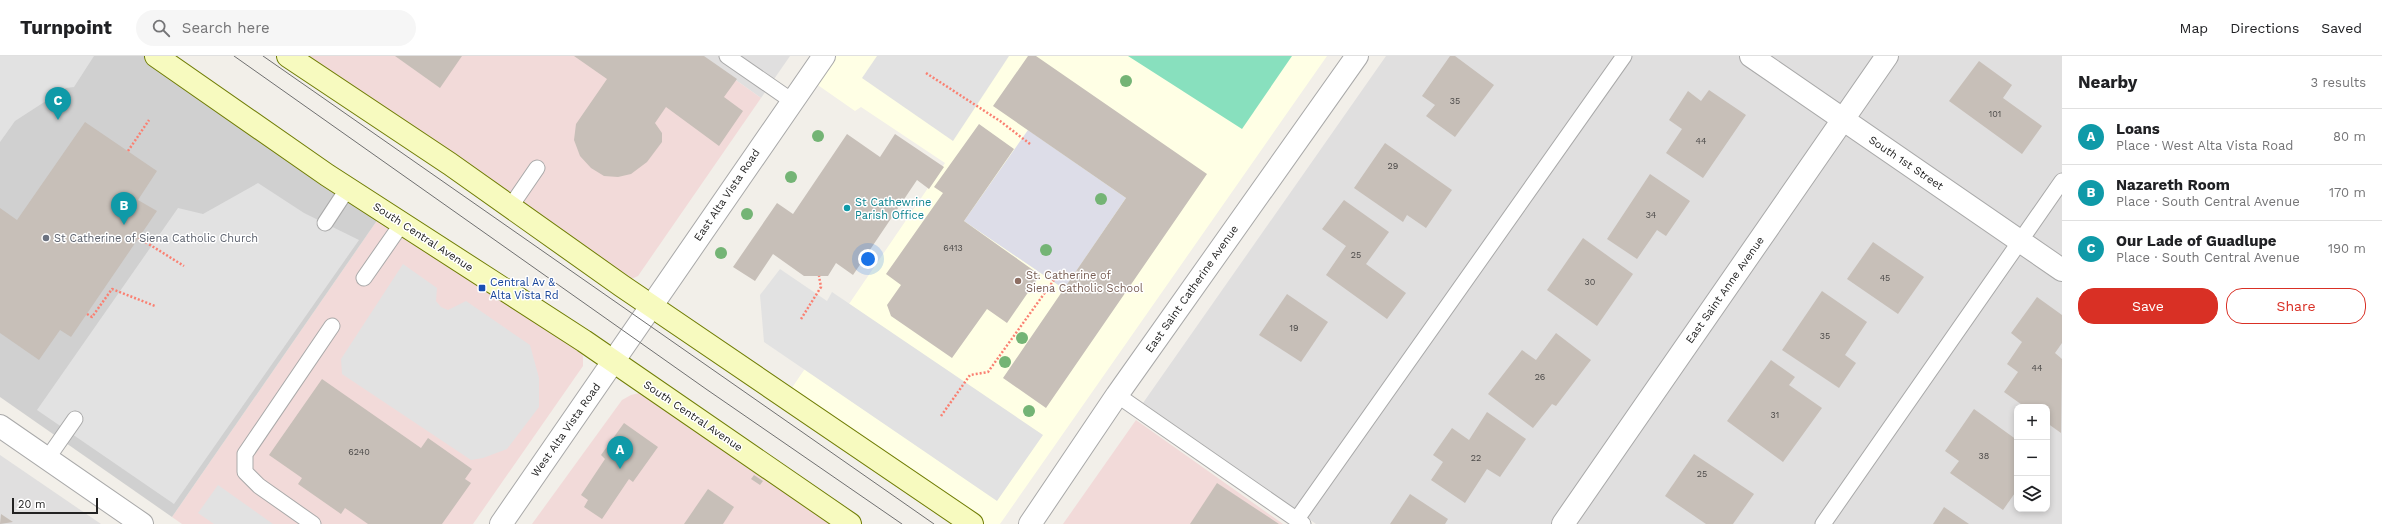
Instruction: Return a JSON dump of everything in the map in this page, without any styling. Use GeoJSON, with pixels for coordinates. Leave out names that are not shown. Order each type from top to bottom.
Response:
{"type":"FeatureCollection","features":[{"type":"Feature","properties":{"kind":"main road","name":"South Central Avenue"},"geometry":{"type":"LineString","coordinates":[[156,56],[348,188],[403,222],[584,341],[850,524]]}},
{"type":"Feature","properties":{"kind":"main road"},"geometry":{"type":"LineString","coordinates":[[288,56],[345,92],[511,206],[652,306],[972,524]]}},
{"type":"Feature","properties":{"kind":"street","name":"East Alta Vista Road"},"geometry":{"type":"LineString","coordinates":[[632,335],[824,56]]}},
{"type":"Feature","properties":{"kind":"street","name":"East Saint Catherine Avenue"},"geometry":{"type":"LineString","coordinates":[[1030,524],[1117,395],[1357,56]]}},
{"type":"Feature","properties":{"kind":"street","name":"South 1st Street"},"geometry":{"type":"LineString","coordinates":[[1752,56],[1842,120],[2062,270]]}},
{"type":"Feature","properties":{"kind":"street","name":"East Saint Anne Avenue"},"geometry":{"type":"LineString","coordinates":[[1563,524],[1887,56]]}},
{"type":"Feature","properties":{"kind":"street","name":"West Alta Vista Road"},"geometry":{"type":"LineString","coordinates":[[501,524],[632,335]]}},
{"type":"Feature","properties":{"kind":"street"},"geometry":{"type":"LineString","coordinates":[[0,426],[142,524]]}},
{"type":"Feature","properties":{"kind":"lane"},"geometry":{"type":"LineString","coordinates":[[727,56],[792,101]]}},
{"type":"Feature","properties":{"kind":"lane"},"geometry":{"type":"LineString","coordinates":[[1117,395],[1300,522],[1624,56]]}},
{"type":"Feature","properties":{"kind":"lane"},"geometry":{"type":"LineString","coordinates":[[511,206],[537,168]]}},
{"type":"Feature","properties":{"kind":"lane"},"geometry":{"type":"LineString","coordinates":[[1823,524],[2062,181]]}},
{"type":"Feature","properties":{"kind":"lane"},"geometry":{"type":"LineString","coordinates":[[325,223],[348,188]]}},
{"type":"Feature","properties":{"kind":"lane"},"geometry":{"type":"LineString","coordinates":[[364,278],[403,222]]}},
{"type":"Feature","properties":{"kind":"lane"},"geometry":{"type":"LineString","coordinates":[[313,524],[259,486],[245,472],[245,454],[332,326]]}},
{"type":"Feature","properties":{"kind":"lane"},"geometry":{"type":"LineString","coordinates":[[47,459],[75,419]]}},
{"type":"Feature","properties":{"kind":"path"},"geometry":{"type":"LineString","coordinates":[[926,73],[1000,121],[1030,144]]}},
{"type":"Feature","properties":{"kind":"path"},"geometry":{"type":"LineString","coordinates":[[128,151],[149,120]]}},
{"type":"Feature","properties":{"kind":"path"},"geometry":{"type":"LineString","coordinates":[[139,238],[184,266]]}},
{"type":"Feature","properties":{"kind":"path"},"geometry":{"type":"LineString","coordinates":[[941,416],[970,375],[988,372],[1058,273]]}},
{"type":"Feature","properties":{"kind":"path"},"geometry":{"type":"LineString","coordinates":[[801,318],[821,286],[819,276]]}},
{"type":"Feature","properties":{"kind":"path"},"geometry":{"type":"LineString","coordinates":[[87,314],[92,317],[112,289],[155,306]]}},
{"type":"Feature","properties":{"kind":"shaded area"},"geometry":{"type":"Polygon","coordinates":[[[0,56],[164,56],[385,209],[172,517],[0,397],[0,56]]]}},
{"type":"Feature","properties":{"kind":"shaded area"},"geometry":{"type":"Polygon","coordinates":[[[0,56],[94,56],[74,87],[66,88],[15,121],[0,142],[0,56]]]}},
{"type":"Feature","properties":{"kind":"shaded area"},"geometry":{"type":"Polygon","coordinates":[[[300,56],[702,56],[761,98],[638,276],[627,281],[300,56]]]}},
{"type":"Feature","properties":{"kind":"shaded area"},"geometry":{"type":"Polygon","coordinates":[[[702,56],[790,56],[761,98],[702,56]]]}},
{"type":"Feature","properties":{"kind":"shaded area","name":"St. Catherine of Siena Catholic School"},"geometry":{"type":"Polygon","coordinates":[[[830,56],[1327,56],[1000,524],[970,524],[785,398],[945,163],[861,107],[855,111],[812,81],[830,56]]]}},
{"type":"Feature","properties":{"kind":"shaded area"},"geometry":{"type":"Polygon","coordinates":[[[877,56],[1009,56],[953,141],[862,78],[877,56]]]}},
{"type":"Feature","properties":{"kind":"shaded area"},"geometry":{"type":"Polygon","coordinates":[[[1386,56],[2062,56],[2062,524],[1316,524],[1143,403],[1386,56]]]}},
{"type":"Feature","properties":{"kind":"shaded area"},"geometry":{"type":"Polygon","coordinates":[[[1028,130],[1126,198],[1064,289],[964,221],[1028,130]]]}},
{"type":"Feature","properties":{"kind":"shaded area"},"geometry":{"type":"Polygon","coordinates":[[[258,183],[304,213],[359,240],[174,504],[37,410],[178,208],[203,214],[258,183]]]}},
{"type":"Feature","properties":{"kind":"shaded area"},"geometry":{"type":"Polygon","coordinates":[[[385,209],[578,348],[583,356],[583,366],[473,524],[182,524],[172,517],[385,209]]]}},
{"type":"Feature","properties":{"kind":"shaded area"},"geometry":{"type":"Polygon","coordinates":[[[403,264],[437,288],[436,301],[441,307],[448,310],[466,301],[530,345],[539,378],[539,407],[507,449],[483,458],[471,460],[342,374],[341,359],[403,264]]]}},
{"type":"Feature","properties":{"kind":"shaded area"},"geometry":{"type":"Polygon","coordinates":[[[780,269],[827,301],[832,292],[1043,435],[997,501],[764,342],[760,295],[780,269]]]}},
{"type":"Feature","properties":{"kind":"shaded area"},"geometry":{"type":"Polygon","coordinates":[[[644,392],[837,524],[532,524],[622,400],[631,395],[644,392]]]}},
{"type":"Feature","properties":{"kind":"shaded area"},"geometry":{"type":"Polygon","coordinates":[[[1136,420],[1283,524],[1063,524],[1136,420]]]}},
{"type":"Feature","properties":{"kind":"shaded area"},"geometry":{"type":"Polygon","coordinates":[[[0,455],[101,524],[0,524],[0,455]]]}},
{"type":"Feature","properties":{"kind":"shaded area"},"geometry":{"type":"Polygon","coordinates":[[[218,485],[273,524],[214,524],[198,513],[218,485]]]}},
{"type":"Feature","properties":{"kind":"green space"},"geometry":{"type":"Polygon","coordinates":[[[1128,56],[1292,56],[1242,129],[1128,56]]]}},
{"type":"Feature","properties":{"kind":"building"},"geometry":{"type":"Polygon","coordinates":[[[395,56],[462,56],[440,88],[395,56]]]}},
{"type":"Feature","properties":{"kind":"building"},"geometry":{"type":"Polygon","coordinates":[[[574,56],[704,56],[737,79],[724,97],[743,111],[719,146],[666,107],[655,123],[662,133],[662,142],[647,162],[631,174],[618,177],[604,176],[591,168],[580,156],[574,140],[576,124],[607,79],[574,56]]]}},
{"type":"Feature","properties":{"kind":"building"},"geometry":{"type":"Polygon","coordinates":[[[1028,56],[1036,56],[1207,174],[1046,408],[1003,378],[1126,198],[993,106],[1028,56]]]}},
{"type":"Feature","properties":{"kind":"building"},"geometry":{"type":"Polygon","coordinates":[[[1450,56],[1455,56],[1494,85],[1455,137],[1426,116],[1435,105],[1422,96],[1450,56]]]}},
{"type":"Feature","properties":{"kind":"building"},"geometry":{"type":"Polygon","coordinates":[[[1979,61],[2012,85],[2003,98],[2042,126],[2022,154],[1949,101],[1979,61]]]}},
{"type":"Feature","properties":{"kind":"building"},"geometry":{"type":"Polygon","coordinates":[[[1709,90],[1746,115],[1703,178],[1666,153],[1682,129],[1669,120],[1688,91],[1701,101],[1709,90]]]}},
{"type":"Feature","properties":{"kind":"building","name":"St Catherine of Siena Catholic Church"},"geometry":{"type":"Polygon","coordinates":[[[85,122],[157,171],[138,200],[157,211],[71,337],[60,330],[39,360],[0,333],[0,208],[17,220],[85,122]]]}},
{"type":"Feature","properties":{"kind":"building"},"geometry":{"type":"Polygon","coordinates":[[[979,124],[1014,149],[964,221],[1040,275],[1007,323],[987,309],[952,358],[891,316],[887,305],[901,285],[886,274],[943,193],[934,187],[979,124]]]}},
{"type":"Feature","properties":{"kind":"building","name":"St Cathewrine Parish Office"},"geometry":{"type":"Polygon","coordinates":[[[847,134],[880,157],[895,134],[944,167],[929,189],[917,180],[853,275],[836,263],[828,276],[804,276],[773,254],[755,281],[733,267],[777,203],[793,214],[847,134]]]}},
{"type":"Feature","properties":{"kind":"building"},"geometry":{"type":"Polygon","coordinates":[[[1385,143],[1452,190],[1426,228],[1407,215],[1403,222],[1354,188],[1385,143]]]}},
{"type":"Feature","properties":{"kind":"building"},"geometry":{"type":"Polygon","coordinates":[[[1650,174],[1690,201],[1666,236],[1657,230],[1637,259],[1607,239],[1650,174]]]}},
{"type":"Feature","properties":{"kind":"building"},"geometry":{"type":"Polygon","coordinates":[[[1344,200],[1389,232],[1366,264],[1406,293],[1387,319],[1326,275],[1346,246],[1322,229],[1344,200]]]}},
{"type":"Feature","properties":{"kind":"building"},"geometry":{"type":"Polygon","coordinates":[[[1583,238],[1633,274],[1597,326],[1547,290],[1583,238]]]}},
{"type":"Feature","properties":{"kind":"building"},"geometry":{"type":"Polygon","coordinates":[[[1873,242],[1924,277],[1898,314],[1847,279],[1873,242]]]}},
{"type":"Feature","properties":{"kind":"building"},"geometry":{"type":"Polygon","coordinates":[[[1822,291],[1867,322],[1845,355],[1856,363],[1839,388],[1782,350],[1822,291]]]}},
{"type":"Feature","properties":{"kind":"building"},"geometry":{"type":"Polygon","coordinates":[[[1287,294],[1328,322],[1301,362],[1259,335],[1287,294]]]}},
{"type":"Feature","properties":{"kind":"building"},"geometry":{"type":"Polygon","coordinates":[[[2037,297],[2062,315],[2062,343],[2055,353],[2062,359],[2061,433],[2050,425],[2050,404],[2021,404],[2004,392],[2018,372],[2007,364],[2022,342],[2011,333],[2037,297]]]}},
{"type":"Feature","properties":{"kind":"building"},"geometry":{"type":"Polygon","coordinates":[[[1556,333],[1591,360],[1556,406],[1552,404],[1533,428],[1488,394],[1522,350],[1536,360],[1556,333]]]}},
{"type":"Feature","properties":{"kind":"building"},"geometry":{"type":"Polygon","coordinates":[[[1771,360],[1795,377],[1789,385],[1822,408],[1783,462],[1727,421],[1771,360]]]}},
{"type":"Feature","properties":{"kind":"building"},"geometry":{"type":"Polygon","coordinates":[[[322,379],[421,448],[428,438],[472,469],[465,479],[471,483],[442,524],[368,524],[345,508],[341,514],[298,484],[302,478],[269,455],[322,379]]]}},
{"type":"Feature","properties":{"kind":"building"},"geometry":{"type":"Polygon","coordinates":[[[1974,409],[2014,438],[2014,494],[2003,510],[1950,473],[1959,461],[1945,451],[1974,409]]]}},
{"type":"Feature","properties":{"kind":"building"},"geometry":{"type":"Polygon","coordinates":[[[1487,412],[1526,439],[1500,477],[1487,469],[1465,503],[1431,480],[1443,462],[1433,455],[1452,428],[1469,440],[1487,412]]]}},
{"type":"Feature","properties":{"kind":"building"},"geometry":{"type":"Polygon","coordinates":[[[624,423],[658,447],[633,482],[629,479],[602,519],[584,507],[588,500],[581,495],[605,459],[601,455],[624,423]]]}},
{"type":"Feature","properties":{"kind":"building"},"geometry":{"type":"Polygon","coordinates":[[[1694,454],[1754,494],[1733,524],[1706,524],[1665,496],[1694,454]]]}},
{"type":"Feature","properties":{"kind":"building"},"geometry":{"type":"Polygon","coordinates":[[[754,475],[763,481],[760,485],[751,479],[754,475]]]}},
{"type":"Feature","properties":{"kind":"building"},"geometry":{"type":"Polygon","coordinates":[[[1217,483],[1279,524],[1190,524],[1217,483]]]}},
{"type":"Feature","properties":{"kind":"building"},"geometry":{"type":"Polygon","coordinates":[[[708,489],[734,507],[723,524],[684,524],[708,489]]]}},
{"type":"Feature","properties":{"kind":"building"},"geometry":{"type":"Polygon","coordinates":[[[1410,494],[1448,519],[1445,524],[1390,524],[1410,494]]]}},
{"type":"Feature","properties":{"kind":"building"},"geometry":{"type":"Polygon","coordinates":[[[1944,507],[1969,524],[1933,524],[1944,507]]]}},
{"type":"Feature","properties":{"kind":"building"},"geometry":{"type":"Polygon","coordinates":[[[1,514],[13,522],[0,524],[1,514]]]}},
{"type":"Feature","properties":{"kind":"tram line"},"geometry":{"type":"LineString","coordinates":[[234,56],[706,389],[902,524]]}},
{"type":"Feature","properties":{"kind":"tram line"},"geometry":{"type":"LineString","coordinates":[[263,56],[934,524]]}},
{"type":"Feature","properties":{"kind":"place","name":"Our Lade of Guadlupe"},"geometry":{"type":"Point","coordinates":[58,120]}},
{"type":"Feature","properties":{"kind":"place","name":"St Cathewrine Parish Office"},"geometry":{"type":"Point","coordinates":[847,208]}},
{"type":"Feature","properties":{"kind":"place","name":"Nazareth Room"},"geometry":{"type":"Point","coordinates":[124,225]}},
{"type":"Feature","properties":{"kind":"place","name":"St Catherine of Siena Catholic Church"},"geometry":{"type":"Point","coordinates":[46,238]}},
{"type":"Feature","properties":{"kind":"place","name":"St. Catherine of Siena Catholic School"},"geometry":{"type":"Point","coordinates":[1018,281]}},
{"type":"Feature","properties":{"kind":"place","name":"Central Av & Alta Vista Rd"},"geometry":{"type":"Point","coordinates":[482,288]}},
{"type":"Feature","properties":{"kind":"place","name":"Loans"},"geometry":{"type":"Point","coordinates":[620,469]}}]}
